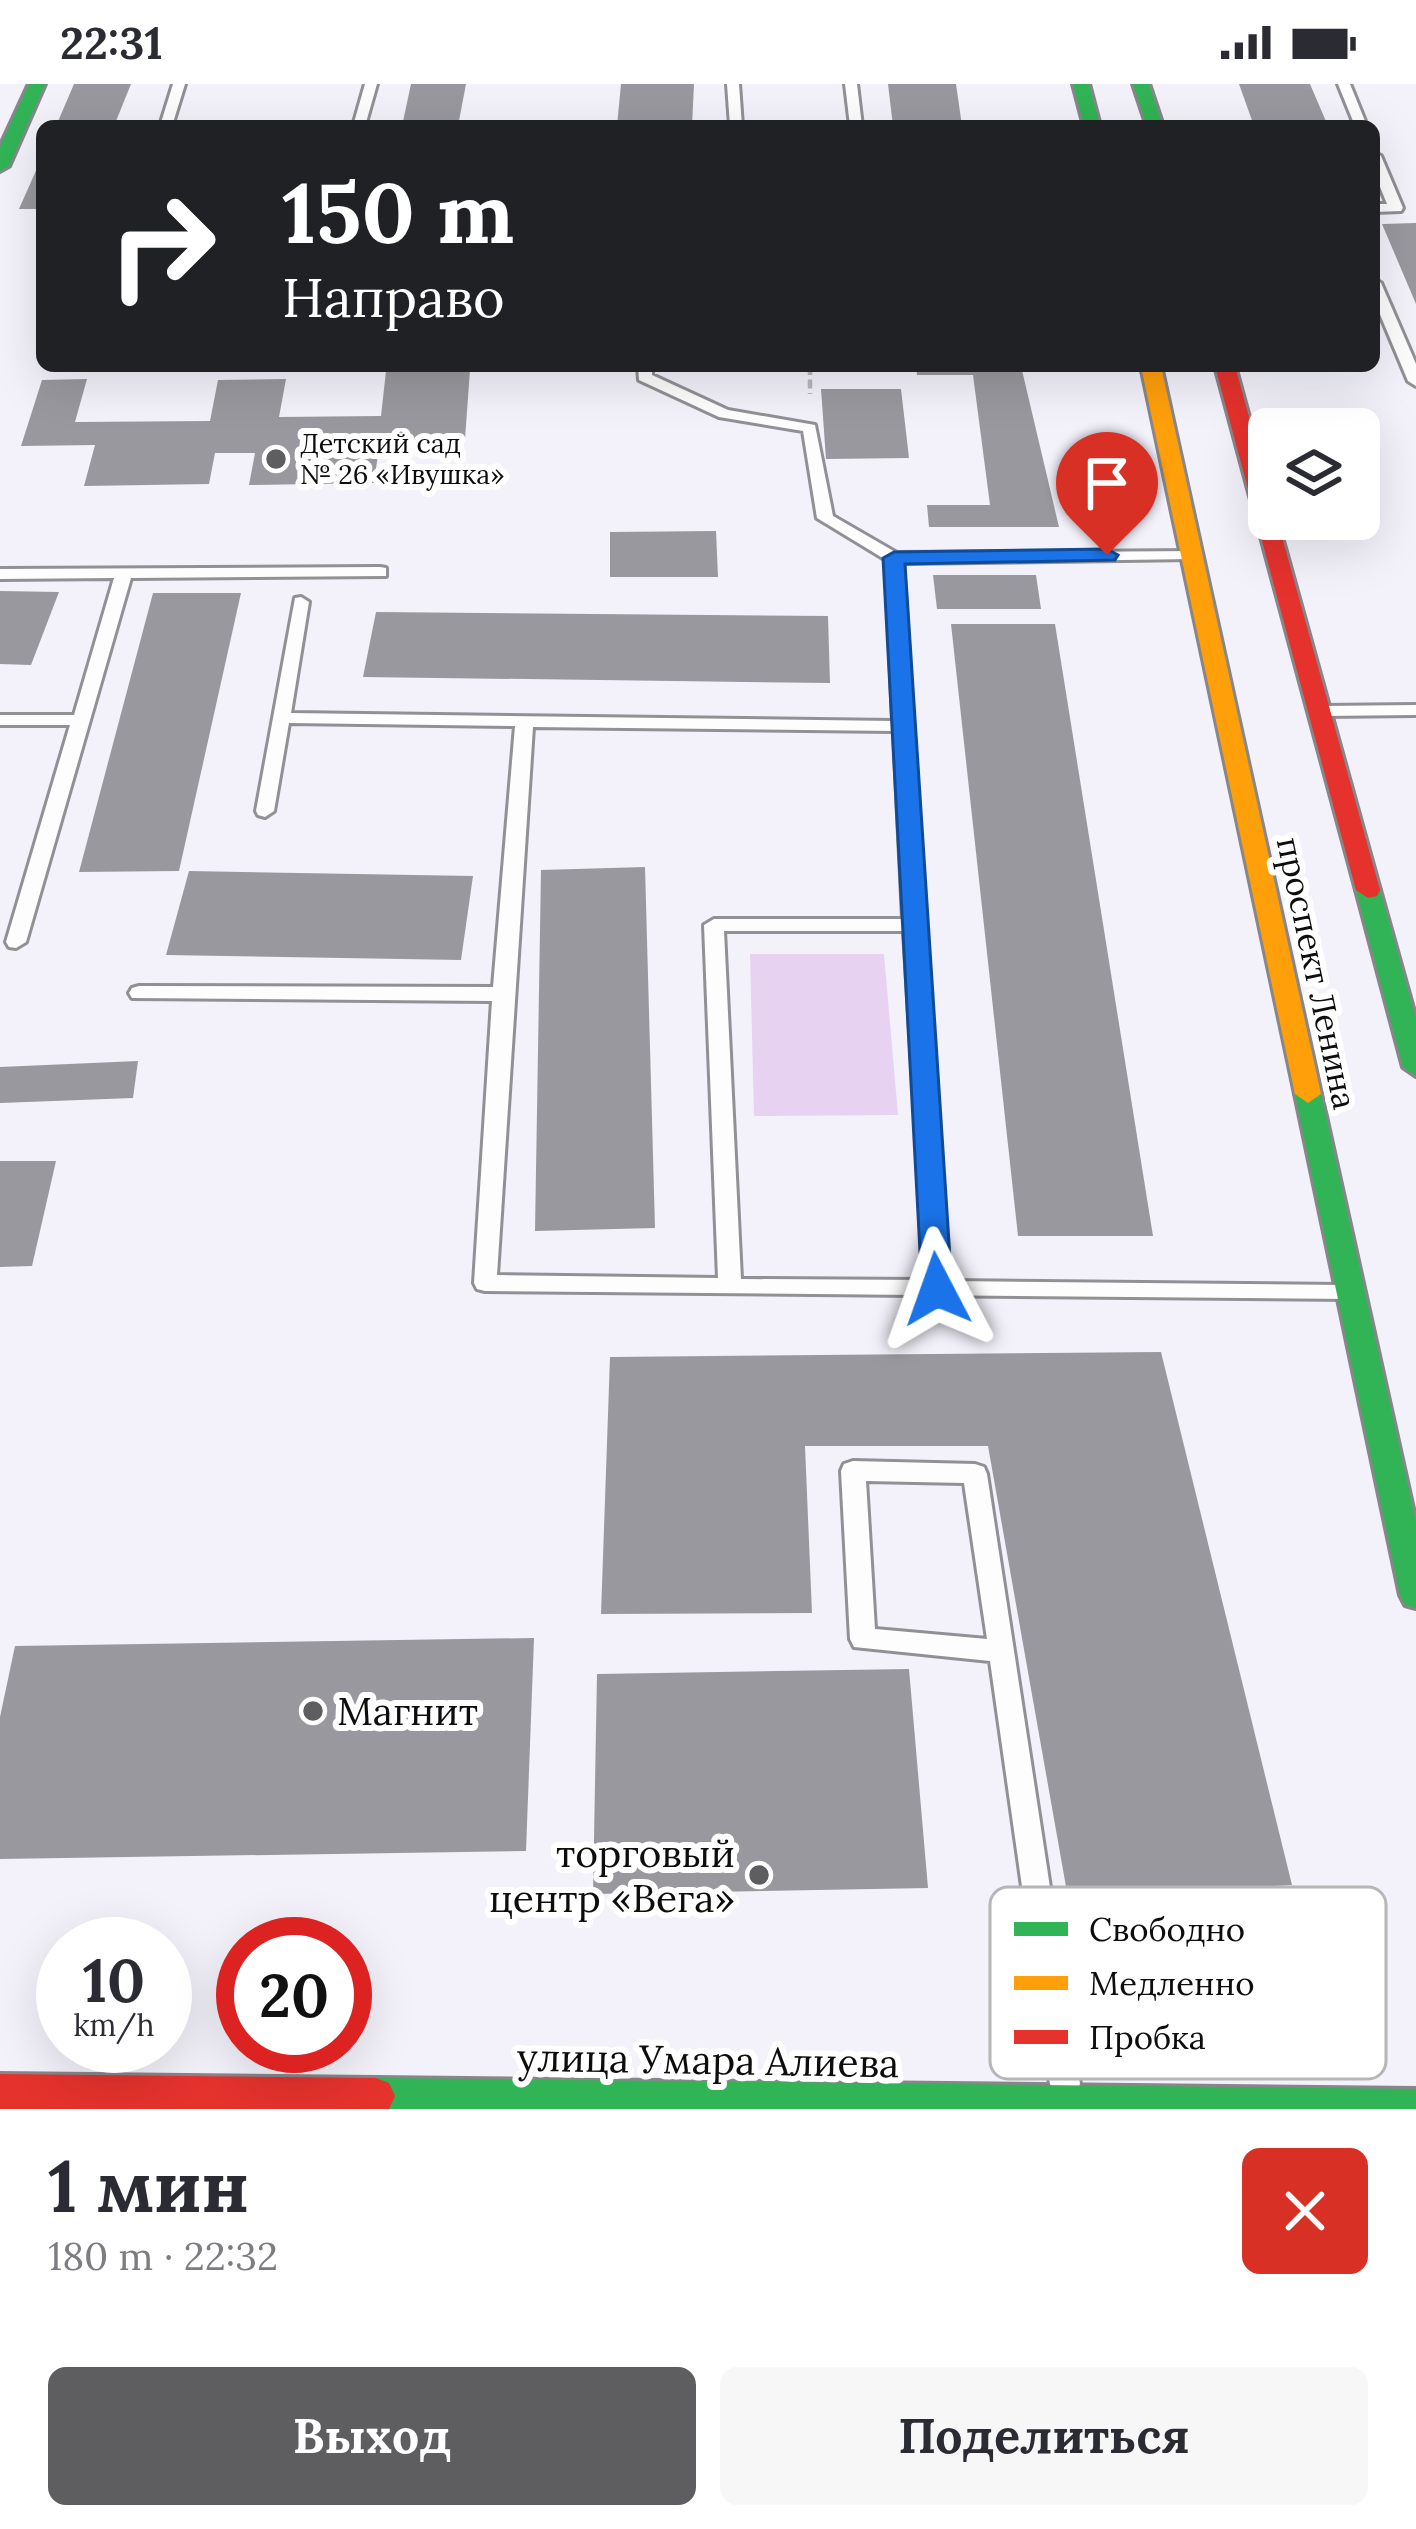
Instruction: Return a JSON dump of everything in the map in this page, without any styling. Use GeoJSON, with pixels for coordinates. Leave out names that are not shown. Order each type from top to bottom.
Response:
{"type":"FeatureCollection","features":[{"type":"Feature","properties":{"kind":"main road"},"geometry":{"type":"LineString","coordinates":[[0,166],[38,84]]}},
{"type":"Feature","properties":{"kind":"main road"},"geometry":{"type":"LineString","coordinates":[[1081,84],[1090,120]]}},
{"type":"Feature","properties":{"kind":"main road"},"geometry":{"type":"LineString","coordinates":[[1141,84],[1152,120]]}},
{"type":"Feature","properties":{"kind":"main road","name":"проспект Ленина"},"geometry":{"type":"LineString","coordinates":[[1151,372],[1416,1595]]}},
{"type":"Feature","properties":{"kind":"main road","name":"проспект Ленина"},"geometry":{"type":"LineString","coordinates":[[1227,372],[1416,1067]]}},
{"type":"Feature","properties":{"kind":"main road","name":"улица Умара Алиева"},"geometry":{"type":"LineString","coordinates":[[0,2092],[1416,2107]]}},
{"type":"Feature","properties":{"kind":"lane"},"geometry":{"type":"LineString","coordinates":[[168,120],[179,84]]}},
{"type":"Feature","properties":{"kind":"lane"},"geometry":{"type":"LineString","coordinates":[[361,120],[371,84]]}},
{"type":"Feature","properties":{"kind":"lane"},"geometry":{"type":"LineString","coordinates":[[733,84],[736,120]]}},
{"type":"Feature","properties":{"kind":"lane"},"geometry":{"type":"LineString","coordinates":[[850,84],[855,120]]}},
{"type":"Feature","properties":{"kind":"lane"},"geometry":{"type":"LineString","coordinates":[[1344,84],[1359,120]]}},
{"type":"Feature","properties":{"kind":"lane"},"geometry":{"type":"LineString","coordinates":[[1380,170],[1396,208]]}},
{"type":"Feature","properties":{"kind":"lane"},"geometry":{"type":"LineString","coordinates":[[1380,208],[1416,208]]}},
{"type":"Feature","properties":{"kind":"lane"},"geometry":{"type":"LineString","coordinates":[[1380,297],[1416,381]]}},
{"type":"Feature","properties":{"kind":"lane"},"geometry":{"type":"LineString","coordinates":[[644,372],[644,377],[724,414],[810,428],[825,518],[894,558],[1192,554]]}},
{"type":"Feature","properties":{"kind":"lane"},"geometry":{"type":"LineString","coordinates":[[894,558],[937,1289]]}},
{"type":"Feature","properties":{"kind":"lane"},"geometry":{"type":"LineString","coordinates":[[0,574],[380,572]]}},
{"type":"Feature","properties":{"kind":"lane"},"geometry":{"type":"LineString","coordinates":[[16,942],[124,573]]}},
{"type":"Feature","properties":{"kind":"lane"},"geometry":{"type":"LineString","coordinates":[[266,811],[301,602]]}},
{"type":"Feature","properties":{"kind":"lane"},"geometry":{"type":"LineString","coordinates":[[1322,711],[1416,710]]}},
{"type":"Feature","properties":{"kind":"lane"},"geometry":{"type":"LineString","coordinates":[[281,718],[903,726]]}},
{"type":"Feature","properties":{"kind":"lane"},"geometry":{"type":"LineString","coordinates":[[0,720],[81,720]]}},
{"type":"Feature","properties":{"kind":"lane"},"geometry":{"type":"LineString","coordinates":[[524,722],[485,1282],[1349,1293]]}},
{"type":"Feature","properties":{"kind":"lane"},"geometry":{"type":"LineString","coordinates":[[730,1287],[714,926],[913,925]]}},
{"type":"Feature","properties":{"kind":"lane"},"geometry":{"type":"LineString","coordinates":[[139,993],[503,994]]}},
{"type":"Feature","properties":{"kind":"lane"},"geometry":{"type":"LineString","coordinates":[[1001,1651],[863,1640],[853,1471],[975,1474],[1036,1887]]}},
{"type":"Feature","properties":{"kind":"lane"},"geometry":{"type":"LineString","coordinates":[[1064,2079],[1068,2103]]}},
{"type":"Feature","properties":{"kind":"shaded area"},"geometry":{"type":"Polygon","coordinates":[[[750,954],[884,954],[898,1115],[754,1116],[750,954]]]}},
{"type":"Feature","properties":{"kind":"building"},"geometry":{"type":"Polygon","coordinates":[[[74,84],[131,84],[116,120],[59,120],[74,84]]]}},
{"type":"Feature","properties":{"kind":"building"},"geometry":{"type":"Polygon","coordinates":[[[411,84],[466,84],[459,120],[403,120],[411,84]]]}},
{"type":"Feature","properties":{"kind":"building"},"geometry":{"type":"Polygon","coordinates":[[[621,84],[694,84],[692,120],[618,120],[621,84]]]}},
{"type":"Feature","properties":{"kind":"building"},"geometry":{"type":"Polygon","coordinates":[[[888,84],[956,84],[961,120],[892,120],[888,84]]]}},
{"type":"Feature","properties":{"kind":"building"},"geometry":{"type":"Polygon","coordinates":[[[1239,84],[1310,84],[1325,120],[1252,120],[1239,84]]]}},
{"type":"Feature","properties":{"kind":"building"},"geometry":{"type":"Polygon","coordinates":[[[36,171],[36,209],[19,209],[36,171]]]}},
{"type":"Feature","properties":{"kind":"building"},"geometry":{"type":"Polygon","coordinates":[[[1416,223],[1416,304],[1382,224],[1416,223]]]}},
{"type":"Feature","properties":{"kind":"building"},"geometry":{"type":"Polygon","coordinates":[[[386,372],[470,372],[465,439],[380,440],[374,483],[249,485],[255,453],[215,453],[209,484],[84,486],[95,445],[21,446],[42,380],[87,379],[75,422],[210,421],[218,380],[286,379],[279,417],[381,416],[386,372]]]}},
{"type":"Feature","properties":{"kind":"building"},"geometry":{"type":"Polygon","coordinates":[[[1022,372],[1059,527],[929,527],[927,505],[990,505],[973,375],[917,375],[1022,372]]]}},
{"type":"Feature","properties":{"kind":"building"},"geometry":{"type":"Polygon","coordinates":[[[821,389],[901,389],[909,458],[826,459],[821,389]]]}},
{"type":"Feature","properties":{"kind":"building"},"geometry":{"type":"Polygon","coordinates":[[[716,531],[718,577],[610,577],[610,532],[716,531]]]}},
{"type":"Feature","properties":{"kind":"building"},"geometry":{"type":"Polygon","coordinates":[[[933,575],[1036,575],[1041,609],[937,609],[933,575]]]}},
{"type":"Feature","properties":{"kind":"building"},"geometry":{"type":"Polygon","coordinates":[[[0,591],[59,592],[31,665],[0,664],[0,591]]]}},
{"type":"Feature","properties":{"kind":"building"},"geometry":{"type":"Polygon","coordinates":[[[153,593],[241,593],[179,871],[79,872],[153,593]]]}},
{"type":"Feature","properties":{"kind":"building"},"geometry":{"type":"Polygon","coordinates":[[[376,612],[828,616],[830,683],[363,677],[376,612]]]}},
{"type":"Feature","properties":{"kind":"building"},"geometry":{"type":"Polygon","coordinates":[[[951,624],[1055,624],[1153,1236],[1018,1236],[951,624]]]}},
{"type":"Feature","properties":{"kind":"building"},"geometry":{"type":"Polygon","coordinates":[[[645,867],[655,1228],[535,1231],[541,870],[645,867]]]}},
{"type":"Feature","properties":{"kind":"building"},"geometry":{"type":"Polygon","coordinates":[[[189,871],[473,876],[461,960],[166,955],[189,871]]]}},
{"type":"Feature","properties":{"kind":"building"},"geometry":{"type":"Polygon","coordinates":[[[138,1061],[133,1098],[0,1103],[0,1067],[138,1061]]]}},
{"type":"Feature","properties":{"kind":"building"},"geometry":{"type":"Polygon","coordinates":[[[0,1161],[56,1161],[32,1266],[0,1267],[0,1161]]]}},
{"type":"Feature","properties":{"kind":"building"},"geometry":{"type":"Polygon","coordinates":[[[1161,1352],[1292,1885],[1066,1887],[988,1446],[805,1446],[812,1613],[601,1614],[610,1357],[1161,1352]]]}},
{"type":"Feature","properties":{"kind":"building"},"geometry":{"type":"Polygon","coordinates":[[[534,1638],[526,1851],[0,1859],[0,1717],[15,1646],[534,1638]]]}},
{"type":"Feature","properties":{"kind":"building"},"geometry":{"type":"Polygon","coordinates":[[[909,1669],[928,1888],[593,1894],[597,1674],[909,1669]]]}},
{"type":"Feature","properties":{"kind":"traffic: fast"},"geometry":{"type":"LineString","coordinates":[[0,166],[37,84]]}},
{"type":"Feature","properties":{"kind":"traffic: fast"},"geometry":{"type":"LineString","coordinates":[[1081,84],[1090,120]]}},
{"type":"Feature","properties":{"kind":"traffic: fast"},"geometry":{"type":"LineString","coordinates":[[1141,84],[1153,120]]}},
{"type":"Feature","properties":{"kind":"traffic: fast"},"geometry":{"type":"LineString","coordinates":[[1368,890],[1416,1067]]}},
{"type":"Feature","properties":{"kind":"traffic: fast"},"geometry":{"type":"LineString","coordinates":[[1308,1094],[1416,1595]]}},
{"type":"Feature","properties":{"kind":"traffic: fast"},"geometry":{"type":"LineString","coordinates":[[376,2096],[1416,2107]]}},
{"type":"Feature","properties":{"kind":"traffic: slow"},"geometry":{"type":"LineString","coordinates":[[1152,372],[1308,1094]]}},
{"type":"Feature","properties":{"kind":"traffic: jam"},"geometry":{"type":"LineString","coordinates":[[1227,372],[1368,890]]}},
{"type":"Feature","properties":{"kind":"traffic: jam"},"geometry":{"type":"LineString","coordinates":[[0,2092],[376,2096]]}},
{"type":"Feature","properties":{"kind":"place","name":"Детский сад № 26 «Ивушка»"},"geometry":{"type":"Point","coordinates":[276,459]}},
{"type":"Feature","properties":{"kind":"place","name":"Магнит"},"geometry":{"type":"Point","coordinates":[313,1711]}},
{"type":"Feature","properties":{"kind":"place","name":"торговый центр «Вега»"},"geometry":{"type":"Point","coordinates":[759,1875]}},
{"type":"Feature","properties":{"kind":"route"},"geometry":{"type":"LineString","coordinates":[[937,1289],[894,558],[1107,555]]}}]}
